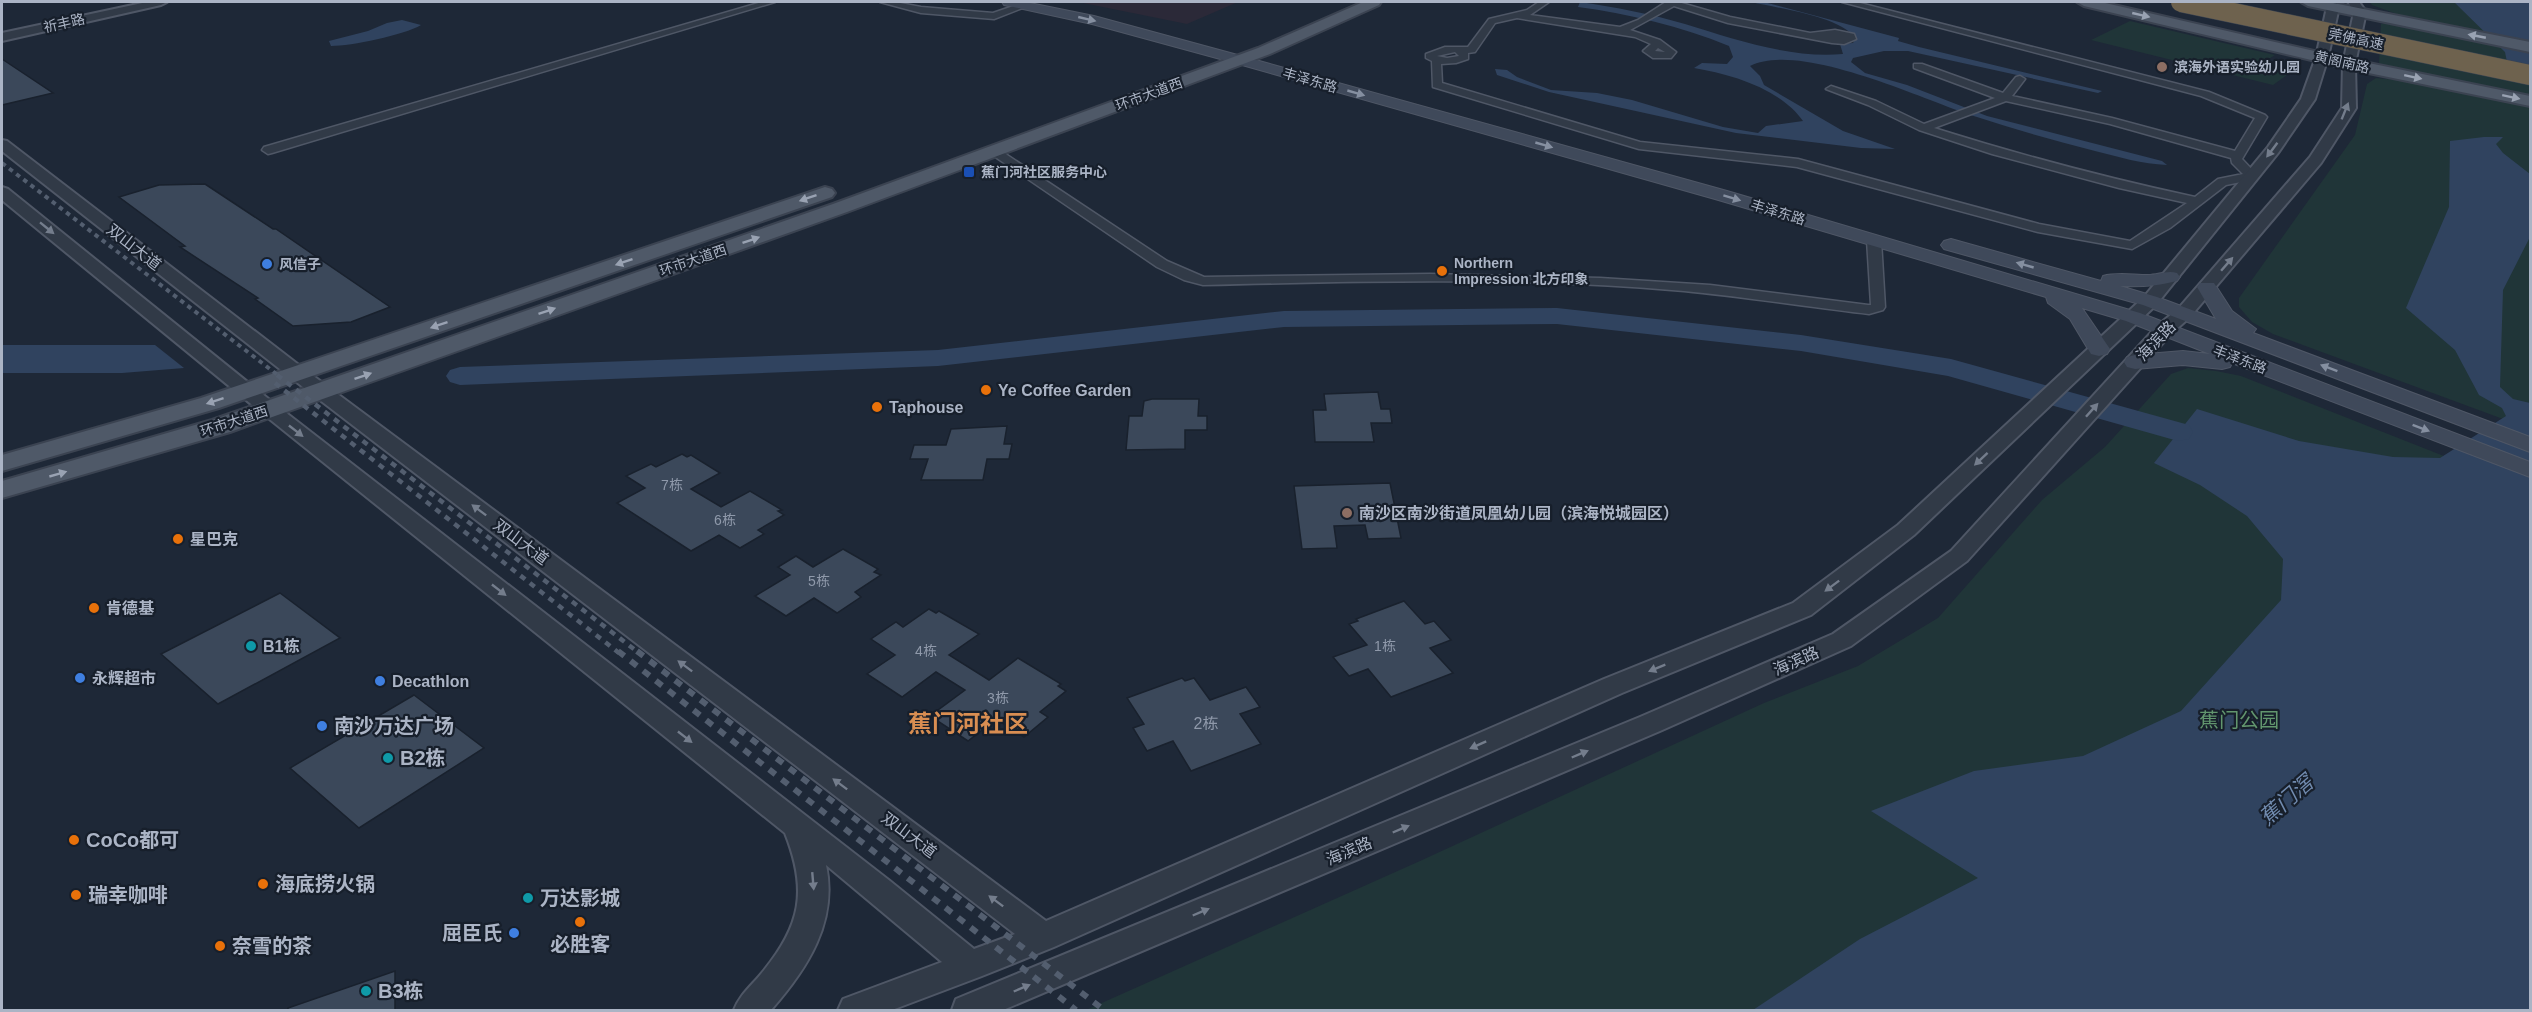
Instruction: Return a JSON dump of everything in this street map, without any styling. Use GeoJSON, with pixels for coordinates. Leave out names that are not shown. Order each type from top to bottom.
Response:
{"type":"FeatureCollection","features":[{"type":"Feature","properties":{"kind":"highway","name":"莞佛高速"},"geometry":{"type":"LineString","coordinates":[[2181,2],[2530,75]]}},
{"type":"Feature","properties":{"kind":"highway","name":"莞佛高速"},"geometry":{"type":"LineString","coordinates":[[2217,2],[2530,67]]}},
{"type":"Feature","properties":{"kind":"main road","name":"丰泽东路"},"geometry":{"type":"LineString","coordinates":[[1072,2],[1114,10],[1239,52],[1874,240],[2044,280],[2150,301],[2530,444]]}},
{"type":"Feature","properties":{"kind":"main road","name":"环市大道西"},"geometry":{"type":"LineString","coordinates":[[2,490],[221,426],[840,208],[995,151],[1239,52],[1335,2]]}},
{"type":"Feature","properties":{"kind":"main road","name":"环市大道西"},"geometry":{"type":"LineString","coordinates":[[2,463],[246,391],[817,195],[1213,53],[1264,51],[1374,2]]}},
{"type":"Feature","properties":{"kind":"main road","name":"黄阁南路"},"geometry":{"type":"LineString","coordinates":[[2084,2],[2349,64],[2530,101]]}},
{"type":"Feature","properties":{"kind":"main road"},"geometry":{"type":"LineString","coordinates":[[2308,2],[2357,7],[2423,26],[2530,47]]}},
{"type":"Feature","properties":{"kind":"main road"},"geometry":{"type":"LineString","coordinates":[[1017,3],[1094,20],[1213,53]]}},
{"type":"Feature","properties":{"kind":"main road","name":"丰泽东路"},"geometry":{"type":"LineString","coordinates":[[1264,51],[1934,239],[2530,470]]}},
{"type":"Feature","properties":{"kind":"main road"},"geometry":{"type":"LineString","coordinates":[[2044,280],[2151,281],[2170,277]]}},
{"type":"Feature","properties":{"kind":"main road"},"geometry":{"type":"LineString","coordinates":[[2044,280],[2078,315],[2098,349]]}},
{"type":"Feature","properties":{"kind":"main road"},"geometry":{"type":"LineString","coordinates":[[2207,287],[2224,315],[2249,332],[2290,353]]}},
{"type":"Feature","properties":{"kind":"main road"},"geometry":{"type":"LineString","coordinates":[[2135,362],[2183,358],[2266,369]]}},
{"type":"Feature","properties":{"kind":"street","name":"祈丰路"},"geometry":{"type":"LineString","coordinates":[[2,37],[161,2]]}},
{"type":"Feature","properties":{"kind":"street"},"geometry":{"type":"LineString","coordinates":[[268,150],[770,2]]}},
{"type":"Feature","properties":{"kind":"street"},"geometry":{"type":"LineString","coordinates":[[885,2],[921,10],[994,16],[1017,3]]}},
{"type":"Feature","properties":{"kind":"street"},"geometry":{"type":"LineString","coordinates":[[1544,2],[1530,12],[1492,21],[1471,50],[1462,50],[1464,54],[1462,59],[1436,62],[1437,86],[1639,145],[1798,163],[2038,228],[2132,245],[2165,225],[2222,182],[2252,176]]}},
{"type":"Feature","properties":{"kind":"street"},"geometry":{"type":"LineString","coordinates":[[1619,31],[1641,22],[1671,2],[1728,20],[1813,35]]}},
{"type":"Feature","properties":{"kind":"street"},"geometry":{"type":"LineString","coordinates":[[1847,2],[2205,94],[2261,117],[2236,160],[2252,176]]}},
{"type":"Feature","properties":{"kind":"street"},"geometry":{"type":"LineString","coordinates":[[855,1011],[1043,937],[1613,686],[1802,609],[1906,530],[2150,301],[2273,150],[2308,99],[2322,57],[2332,4]]}},
{"type":"Feature","properties":{"kind":"street","name":"海滨路"},"geometry":{"type":"LineString","coordinates":[[968,1011],[1650,724],[1842,640],[1959,556],[2164,330],[2184,313],[2322,152],[2349,108],[2349,64],[2357,7]]}},
{"type":"Feature","properties":{"kind":"street"},"geometry":{"type":"LineString","coordinates":[[1517,15],[1534,20],[1619,31],[1649,39],[1657,44]]}},
{"type":"Feature","properties":{"kind":"street"},"geometry":{"type":"LineString","coordinates":[[1918,66],[2006,98],[2112,121],[2238,156]]}},
{"type":"Feature","properties":{"kind":"street"},"geometry":{"type":"LineString","coordinates":[[1923,128],[2006,98],[2020,79]]}},
{"type":"Feature","properties":{"kind":"street"},"geometry":{"type":"LineString","coordinates":[[1830,89],[1872,103],[1923,128],[1996,151],[2112,182],[2197,201]]}},
{"type":"Feature","properties":{"kind":"street","name":"双山大道"},"geometry":{"type":"LineString","coordinates":[[2,144],[297,373],[1043,937]]}},
{"type":"Feature","properties":{"kind":"street"},"geometry":{"type":"LineString","coordinates":[[995,151],[1162,264],[1189,277],[1203,280],[1357,277],[1521,279],[1660,285],[1869,310],[1878,307],[1874,240]]}},
{"type":"Feature","properties":{"kind":"street"},"geometry":{"type":"LineString","coordinates":[[2,192],[246,391],[797,825],[971,966]]}},
{"type":"Feature","properties":{"kind":"street"},"geometry":{"type":"LineString","coordinates":[[750,1011],[777,981],[801,946],[814,912],[814,879],[810,858],[797,825]]}},
{"type":"Feature","properties":{"kind":"shaded area"},"geometry":{"type":"Polygon","coordinates":[[[1078,2],[1238,2],[1187,24],[1078,2]]]}},
{"type":"Feature","properties":{"kind":"green space"},"geometry":{"type":"Polygon","coordinates":[[[2370,2],[2530,2],[2530,42],[2408,18],[2372,5],[2370,2]]]}},
{"type":"Feature","properties":{"kind":"green space"},"geometry":{"type":"Polygon","coordinates":[[[2130,21],[2275,55],[2261,64],[2291,72],[2273,85],[2091,40],[2130,21]]]}},
{"type":"Feature","properties":{"kind":"green space"},"geometry":{"type":"Polygon","coordinates":[[[2390,23],[2530,50],[2530,97],[2393,69],[2379,63],[2381,24],[2390,23]]]}},
{"type":"Feature","properties":{"kind":"green space"},"geometry":{"type":"Polygon","coordinates":[[[2376,78],[2410,81],[2530,107],[2530,429],[2273,334],[2252,322],[2239,307],[2239,298],[2355,135],[2367,84],[2376,78]]]}},
{"type":"Feature","properties":{"kind":"green space","name":"蕉门公园"},"geometry":{"type":"Polygon","coordinates":[[[2188,368],[2241,376],[2530,490],[2530,1010],[1086,1010],[1420,861],[1764,703],[1858,666],[1938,618],[2042,500],[2105,447],[2171,374],[2188,368]]]}},
{"type":"Feature","properties":{"kind":"water"},"geometry":{"type":"Polygon","coordinates":[[[1580,2],[1672,20],[1723,36],[1803,54],[1843,54],[1840,44],[1853,43],[1856,38],[1847,30],[1822,18],[1751,2],[1764,2],[1899,38],[1898,41],[1919,47],[2102,91],[2098,93],[1908,51],[1884,51],[1853,58],[1851,62],[1865,73],[1907,85],[1987,116],[2162,161],[2167,165],[2131,160],[2036,135],[1977,117],[1863,76],[1830,66],[1799,61],[1772,60],[1750,66],[1760,76],[1764,85],[1843,131],[1895,149],[1861,148],[1736,133],[1549,92],[1497,75],[1495,69],[1507,70],[1517,77],[1551,90],[1597,93],[1632,100],[1723,127],[1758,133],[1766,126],[1803,121],[1794,110],[1769,92],[1724,74],[1694,68],[1702,63],[1727,64],[1733,57],[1729,46],[1692,32],[1655,22],[1578,7],[1580,2]]]}},
{"type":"Feature","properties":{"kind":"water"},"geometry":{"type":"Polygon","coordinates":[[[2454,2],[2530,2],[2530,86],[2510,77],[2505,52],[2454,2]]]}},
{"type":"Feature","properties":{"kind":"water"},"geometry":{"type":"Polygon","coordinates":[[[402,20],[421,25],[364,42],[331,46],[329,41],[368,31],[387,23],[402,20]]]}},
{"type":"Feature","properties":{"kind":"water","name":"蕉门滘"},"geometry":{"type":"Polygon","coordinates":[[[2503,137],[2496,144],[2503,153],[2530,174],[2530,237],[2503,290],[2500,387],[2513,399],[2530,403],[2530,1010],[1753,1010],[1860,939],[1978,878],[1871,811],[1974,771],[2083,756],[2181,711],[2281,600],[2283,559],[2247,516],[2200,485],[2154,463],[2197,409],[2299,441],[2393,457],[2440,458],[2506,416],[2502,408],[2479,395],[2455,350],[2406,308],[2449,207],[2450,141],[2503,137]]]}},
{"type":"Feature","properties":{"kind":"water"},"geometry":{"type":"Polygon","coordinates":[[[2,345],[155,345],[184,368],[122,373],[2,373],[2,345]]]}},
{"type":"Feature","properties":{"kind":"building"},"geometry":{"type":"Polygon","coordinates":[[[2,59],[53,93],[2,105],[2,59]]]}},
{"type":"Feature","properties":{"kind":"building","name":"风信子"},"geometry":{"type":"Polygon","coordinates":[[[205,184],[276,229],[390,307],[351,322],[293,326],[255,299],[258,298],[180,247],[185,246],[119,197],[159,185],[205,184]]]}},
{"type":"Feature","properties":{"kind":"building"},"geometry":{"type":"Polygon","coordinates":[[[1378,392],[1381,409],[1390,409],[1392,423],[1371,423],[1374,442],[1315,442],[1313,410],[1326,410],[1324,394],[1378,392]]]}},
{"type":"Feature","properties":{"kind":"building"},"geometry":{"type":"Polygon","coordinates":[[[1199,399],[1198,416],[1207,416],[1207,430],[1185,430],[1185,449],[1126,450],[1129,416],[1142,416],[1144,401],[1199,399]]]}},
{"type":"Feature","properties":{"kind":"building"},"geometry":{"type":"Polygon","coordinates":[[[1007,426],[1004,444],[1012,444],[1009,459],[987,459],[983,480],[921,480],[928,459],[910,459],[914,445],[946,445],[951,429],[1007,426]]]}},
{"type":"Feature","properties":{"kind":"building"},"geometry":{"type":"Polygon","coordinates":[[[682,454],[687,457],[691,455],[720,473],[691,489],[721,507],[750,491],[782,510],[778,511],[784,515],[758,530],[764,534],[740,548],[719,535],[691,551],[617,503],[645,488],[626,476],[651,464],[656,467],[682,454]]]}},
{"type":"Feature","properties":{"kind":"building","name":"南沙区南沙街道凤凰幼儿园（滨海悦城园区）"},"geometry":{"type":"Polygon","coordinates":[[[1390,483],[1401,538],[1368,539],[1365,525],[1334,526],[1337,548],[1302,549],[1294,486],[1390,483]]]}},
{"type":"Feature","properties":{"kind":"building"},"geometry":{"type":"Polygon","coordinates":[[[843,549],[878,569],[874,572],[881,575],[855,592],[861,597],[837,613],[814,598],[786,616],[755,596],[790,575],[778,567],[796,556],[813,567],[843,549]]]}},
{"type":"Feature","properties":{"kind":"building","name":"B1栋"},"geometry":{"type":"Polygon","coordinates":[[[280,593],[340,638],[218,704],[161,654],[280,593]]]}},
{"type":"Feature","properties":{"kind":"building"},"geometry":{"type":"Polygon","coordinates":[[[1404,601],[1425,624],[1434,621],[1451,640],[1430,648],[1453,673],[1391,697],[1368,669],[1349,676],[1333,657],[1367,645],[1349,624],[1358,621],[1356,619],[1404,601]]]}},
{"type":"Feature","properties":{"kind":"building"},"geometry":{"type":"Polygon","coordinates":[[[929,609],[936,613],[939,611],[979,634],[949,655],[989,680],[1018,658],[1061,684],[1058,686],[1066,691],[1040,712],[1048,717],[1024,737],[996,719],[968,741],[930,716],[965,690],[936,672],[902,697],[867,674],[895,655],[871,639],[896,622],[903,627],[929,609]]]}},
{"type":"Feature","properties":{"kind":"building"},"geometry":{"type":"Polygon","coordinates":[[[1182,678],[1185,681],[1194,678],[1210,700],[1246,687],[1260,707],[1240,714],[1261,744],[1191,771],[1173,741],[1147,751],[1133,728],[1144,724],[1127,698],[1182,678]]]}},
{"type":"Feature","properties":{"kind":"building","name":"B2栋"},"geometry":{"type":"Polygon","coordinates":[[[414,695],[484,748],[359,828],[290,768],[414,695]]]}},
{"type":"Feature","properties":{"kind":"building","name":"B3栋"},"geometry":{"type":"Polygon","coordinates":[[[395,971],[395,1011],[288,1011],[288,1008],[395,971]]]}},
{"type":"Feature","properties":{"kind":"waterway"},"geometry":{"type":"LineString","coordinates":[[460,376],[938,358],[1284,319],[1557,316],[1801,343],[1951,368],[2178,432]]}},
{"type":"Feature","properties":{"kind":"railway"},"geometry":{"type":"LineString","coordinates":[[2,163],[279,376]]}},
{"type":"Feature","properties":{"kind":"railway"},"geometry":{"type":"LineString","coordinates":[[277,375],[639,653]]}},
{"type":"Feature","properties":{"kind":"railway"},"geometry":{"type":"LineString","coordinates":[[275,383],[619,653]]}},
{"type":"Feature","properties":{"kind":"railway"},"geometry":{"type":"LineString","coordinates":[[618,651],[1076,1010]]}},
{"type":"Feature","properties":{"kind":"railway"},"geometry":{"type":"LineString","coordinates":[[637,651],[1104,1010]]}},
{"type":"Feature","properties":{"kind":"place","name":"滨海外语实验幼儿园"},"geometry":{"type":"Point","coordinates":[2162,67]}},
{"type":"Feature","properties":{"kind":"place","name":"蕉门河社区服务中心"},"geometry":{"type":"Point","coordinates":[969,172]}},
{"type":"Feature","properties":{"kind":"place","name":"风信子"},"geometry":{"type":"Point","coordinates":[267,264]}},
{"type":"Feature","properties":{"kind":"place","name":"Northern Impression 北方印象"},"geometry":{"type":"Point","coordinates":[1442,271]}},
{"type":"Feature","properties":{"kind":"place","name":"Ye Coffee Garden"},"geometry":{"type":"Point","coordinates":[986,390]}},
{"type":"Feature","properties":{"kind":"place","name":"Taphouse"},"geometry":{"type":"Point","coordinates":[877,407]}},
{"type":"Feature","properties":{"kind":"place","name":"南沙区南沙街道凤凰幼儿园（滨海悦城园区）"},"geometry":{"type":"Point","coordinates":[1347,513]}},
{"type":"Feature","properties":{"kind":"place","name":"星巴克"},"geometry":{"type":"Point","coordinates":[178,539]}},
{"type":"Feature","properties":{"kind":"place","name":"肯德基"},"geometry":{"type":"Point","coordinates":[94,608]}},
{"type":"Feature","properties":{"kind":"place","name":"B1栋"},"geometry":{"type":"Point","coordinates":[251,646]}},
{"type":"Feature","properties":{"kind":"place","name":"永辉超市"},"geometry":{"type":"Point","coordinates":[80,678]}},
{"type":"Feature","properties":{"kind":"place","name":"Decathlon"},"geometry":{"type":"Point","coordinates":[380,681]}},
{"type":"Feature","properties":{"kind":"place","name":"南沙万达广场"},"geometry":{"type":"Point","coordinates":[322,726]}},
{"type":"Feature","properties":{"kind":"place","name":"B2栋"},"geometry":{"type":"Point","coordinates":[388,758]}},
{"type":"Feature","properties":{"kind":"place","name":"CoCo都可"},"geometry":{"type":"Point","coordinates":[74,840]}},
{"type":"Feature","properties":{"kind":"place","name":"海底捞火锅"},"geometry":{"type":"Point","coordinates":[263,884]}},
{"type":"Feature","properties":{"kind":"place","name":"瑞幸咖啡"},"geometry":{"type":"Point","coordinates":[76,895]}},
{"type":"Feature","properties":{"kind":"place","name":"万达影城"},"geometry":{"type":"Point","coordinates":[528,898]}},
{"type":"Feature","properties":{"kind":"place","name":"必胜客"},"geometry":{"type":"Point","coordinates":[580,922]}},
{"type":"Feature","properties":{"kind":"place","name":"屈臣氏"},"geometry":{"type":"Point","coordinates":[514,933]}},
{"type":"Feature","properties":{"kind":"place","name":"奈雪的茶"},"geometry":{"type":"Point","coordinates":[220,946]}},
{"type":"Feature","properties":{"kind":"place","name":"B3栋"},"geometry":{"type":"Point","coordinates":[366,991]}},
{"type":"Feature","properties":{"kind":"district","name":"蕉门河社区"},"geometry":{"type":"Point","coordinates":[968,723]}}]}
